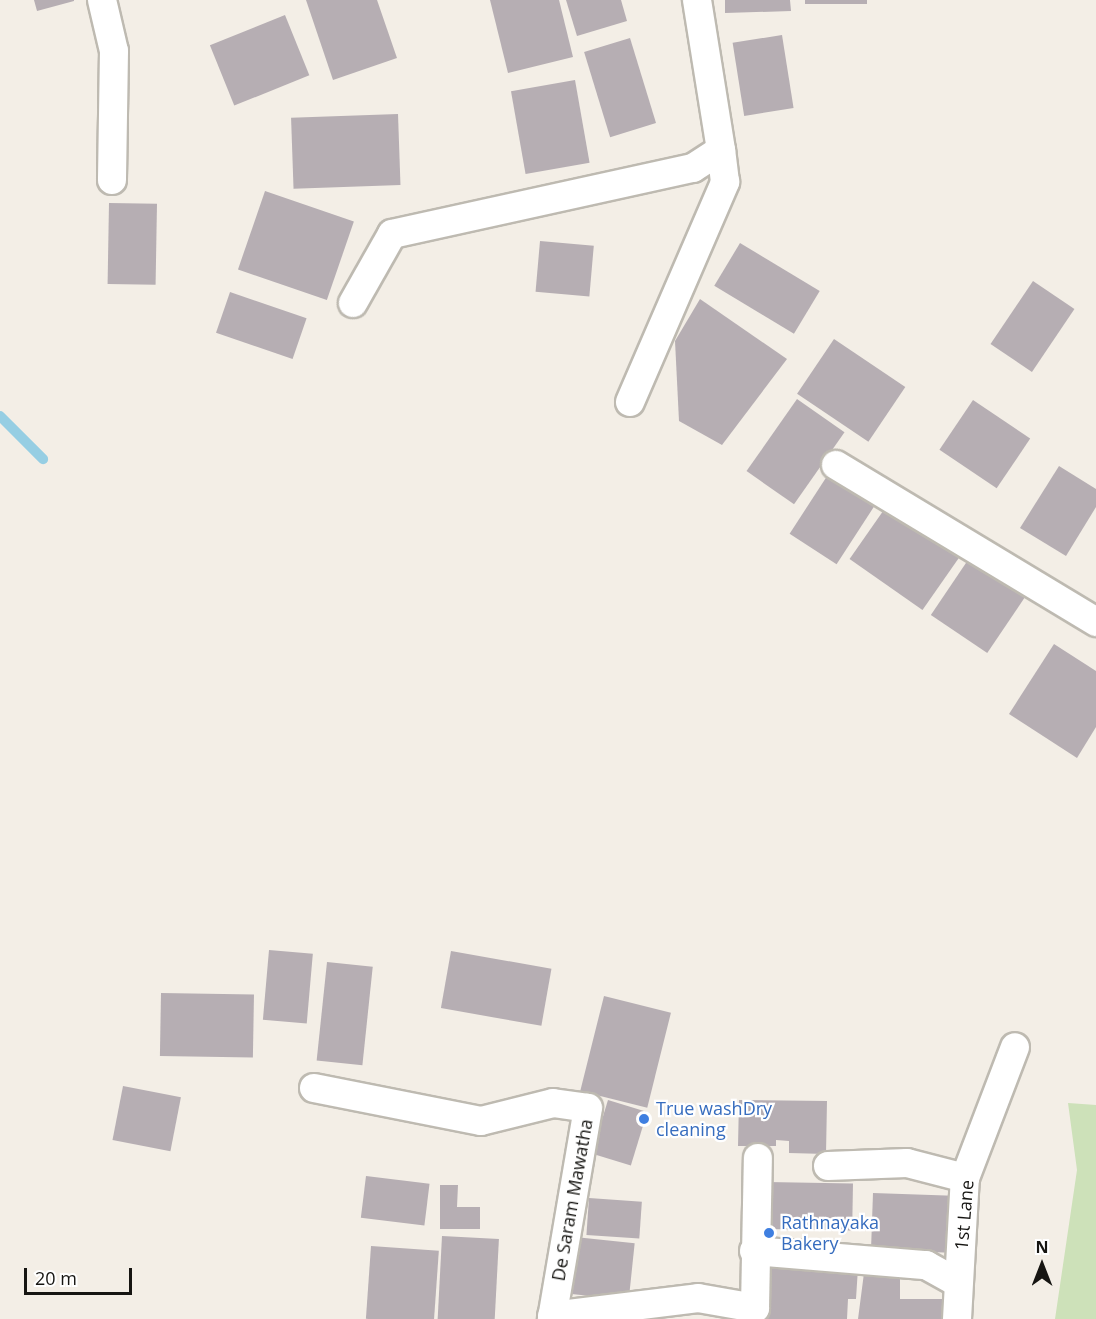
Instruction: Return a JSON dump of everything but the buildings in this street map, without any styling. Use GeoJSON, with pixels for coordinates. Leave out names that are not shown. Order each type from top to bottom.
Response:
{"type":"FeatureCollection","features":[{"type":"Feature","properties":{"kind":"street"},"geometry":{"type":"LineString","coordinates":[[102,0],[114,51],[112,180]]}},
{"type":"Feature","properties":{"kind":"street"},"geometry":{"type":"LineString","coordinates":[[630,402],[725,182],[697,0]]}},
{"type":"Feature","properties":{"kind":"street"},"geometry":{"type":"LineString","coordinates":[[353,303],[392,234],[693,168],[721,150]]}},
{"type":"Feature","properties":{"kind":"street"},"geometry":{"type":"LineString","coordinates":[[836,465],[1096,622]]}},
{"type":"Feature","properties":{"kind":"street","name":"1st Lane"},"geometry":{"type":"LineString","coordinates":[[957,1319],[965,1178],[1015,1047]]}},
{"type":"Feature","properties":{"kind":"street","name":"De Saram Mawatha"},"geometry":{"type":"LineString","coordinates":[[314,1088],[481,1121],[553,1103],[588,1108],[552,1318]]}},
{"type":"Feature","properties":{"kind":"street"},"geometry":{"type":"LineString","coordinates":[[552,1318],[698,1298],[755,1308],[754,1251],[758,1158]]}},
{"type":"Feature","properties":{"kind":"street"},"geometry":{"type":"LineString","coordinates":[[828,1166],[908,1163],[965,1178]]}},
{"type":"Feature","properties":{"kind":"street"},"geometry":{"type":"LineString","coordinates":[[754,1251],[926,1265],[958,1283]]}},
{"type":"Feature","properties":{"kind":"green space"},"geometry":{"type":"Polygon","coordinates":[[[1068,1103],[1096,1105],[1096,1319],[1055,1319],[1077,1170],[1068,1103]]]}},
{"type":"Feature","properties":{"kind":"waterway"},"geometry":{"type":"LineString","coordinates":[[0,416],[43,459]]}},
{"type":"Feature","properties":{"kind":"place","name":"True washDry cleaning"},"geometry":{"type":"Point","coordinates":[644,1119]}},
{"type":"Feature","properties":{"kind":"place","name":"Rathnayaka Bakery"},"geometry":{"type":"Point","coordinates":[769,1233]}}]}
